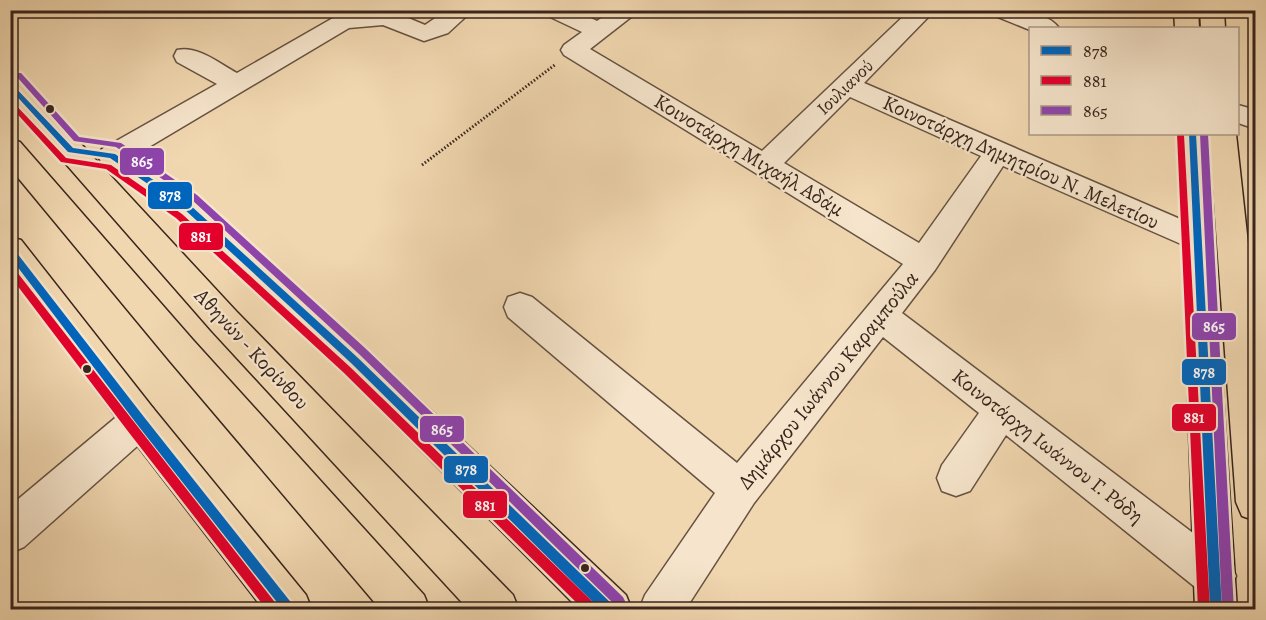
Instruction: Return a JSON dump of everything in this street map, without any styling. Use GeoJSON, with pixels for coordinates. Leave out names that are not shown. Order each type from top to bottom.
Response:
{"type":"FeatureCollection","features":[{"type":"Feature","properties":{"kind":"main road"},"geometry":{"type":"LineString","coordinates":[[1186,10],[1187,27]]}},
{"type":"Feature","properties":{"kind":"main road"},"geometry":{"type":"LineString","coordinates":[[1212,10],[1213,27]]}},
{"type":"Feature","properties":{"kind":"main road","name":"Αθηνών - Κορίνθου"},"geometry":{"type":"LineString","coordinates":[[10,83],[224,321],[498,609]]}},
{"type":"Feature","properties":{"kind":"main road"},"geometry":{"type":"LineString","coordinates":[[1192,135],[1216,593]]}},
{"type":"Feature","properties":{"kind":"main road"},"geometry":{"type":"LineString","coordinates":[[1222,135],[1245,290],[1256,502]]}},
{"type":"Feature","properties":{"kind":"main road"},"geometry":{"type":"LineString","coordinates":[[10,149],[181,350],[409,609]]}},
{"type":"Feature","properties":{"kind":"main road"},"geometry":{"type":"LineString","coordinates":[[71,150],[112,156],[186,206],[354,360],[611,609]]}},
{"type":"Feature","properties":{"kind":"main road"},"geometry":{"type":"LineString","coordinates":[[10,249],[140,420],[291,609]]}},
{"type":"Feature","properties":{"kind":"street"},"geometry":{"type":"LineString","coordinates":[[112,156],[341,23],[378,14],[410,30],[424,34],[440,28],[462,10]]}},
{"type":"Feature","properties":{"kind":"street"},"geometry":{"type":"LineString","coordinates":[[554,10],[600,32]]}},
{"type":"Feature","properties":{"kind":"street"},"geometry":{"type":"LineString","coordinates":[[573,50],[629,10]]}},
{"type":"Feature","properties":{"kind":"street","name":"Ιουλιανού"},"geometry":{"type":"LineString","coordinates":[[766,164],[924,10]]}},
{"type":"Feature","properties":{"kind":"street"},"geometry":{"type":"LineString","coordinates":[[1001,10],[1044,27]]}},
{"type":"Feature","properties":{"kind":"street","name":"Κοινοτάρχη Μιχαήλ Αδάμ"},"geometry":{"type":"LineString","coordinates":[[573,50],[924,261]]}},
{"type":"Feature","properties":{"kind":"street"},"geometry":{"type":"LineString","coordinates":[[186,56],[238,84]]}},
{"type":"Feature","properties":{"kind":"street","name":"Κοινοτάρχη Δημητρίου Ν. Μελετίου"},"geometry":{"type":"LineString","coordinates":[[845,85],[1197,239]]}},
{"type":"Feature","properties":{"kind":"street"},"geometry":{"type":"LineString","coordinates":[[1239,114],[1256,120]]}},
{"type":"Feature","properties":{"kind":"street","name":"Δημάρχου Ιωάννου Καραμπούλα"},"geometry":{"type":"LineString","coordinates":[[660,609],[740,490],[924,261],[998,152]]}},
{"type":"Feature","properties":{"kind":"street"},"geometry":{"type":"LineString","coordinates":[[520,307],[740,490]]}},
{"type":"Feature","properties":{"kind":"street","name":"Κοινοτάρχη Ιωάννου Γ. Ρόδη"},"geometry":{"type":"LineString","coordinates":[[881,316],[1002,410],[1216,593]]}},
{"type":"Feature","properties":{"kind":"street"},"geometry":{"type":"LineString","coordinates":[[956,478],[1002,410]]}},
{"type":"Feature","properties":{"kind":"street"},"geometry":{"type":"LineString","coordinates":[[10,533],[140,420]]}},
{"type":"Feature","properties":{"kind":"path"},"geometry":{"type":"LineString","coordinates":[[422,165],[573,50]]}},
{"type":"Feature","properties":{"kind":"transit line","name":"865"},"geometry":{"type":"LineString","coordinates":[[19,75],[77,139],[118,145],[194,197],[362,351],[619,601]]}},
{"type":"Feature","properties":{"kind":"transit line","name":"878"},"geometry":{"type":"LineString","coordinates":[[10,84],[71,150],[112,156],[186,206],[354,360],[610,610]]}},
{"type":"Feature","properties":{"kind":"transit line","name":"881"},"geometry":{"type":"LineString","coordinates":[[10,101],[64,160],[108,167],[179,216],[346,369],[593,610]]}},
{"type":"Feature","properties":{"kind":"transit line","name":"881"},"geometry":{"type":"LineString","coordinates":[[1180,135],[1204,610]]}},
{"type":"Feature","properties":{"kind":"transit line","name":"878"},"geometry":{"type":"LineString","coordinates":[[1192,135],[1216,610]]}},
{"type":"Feature","properties":{"kind":"transit line","name":"865"},"geometry":{"type":"LineString","coordinates":[[1204,135],[1228,609]]}},
{"type":"Feature","properties":{"kind":"transit line","name":"878"},"geometry":{"type":"LineString","coordinates":[[10,250],[140,420],[291,610]]}},
{"type":"Feature","properties":{"kind":"transit line","name":"881"},"geometry":{"type":"LineString","coordinates":[[10,269],[275,610]]}}]}
